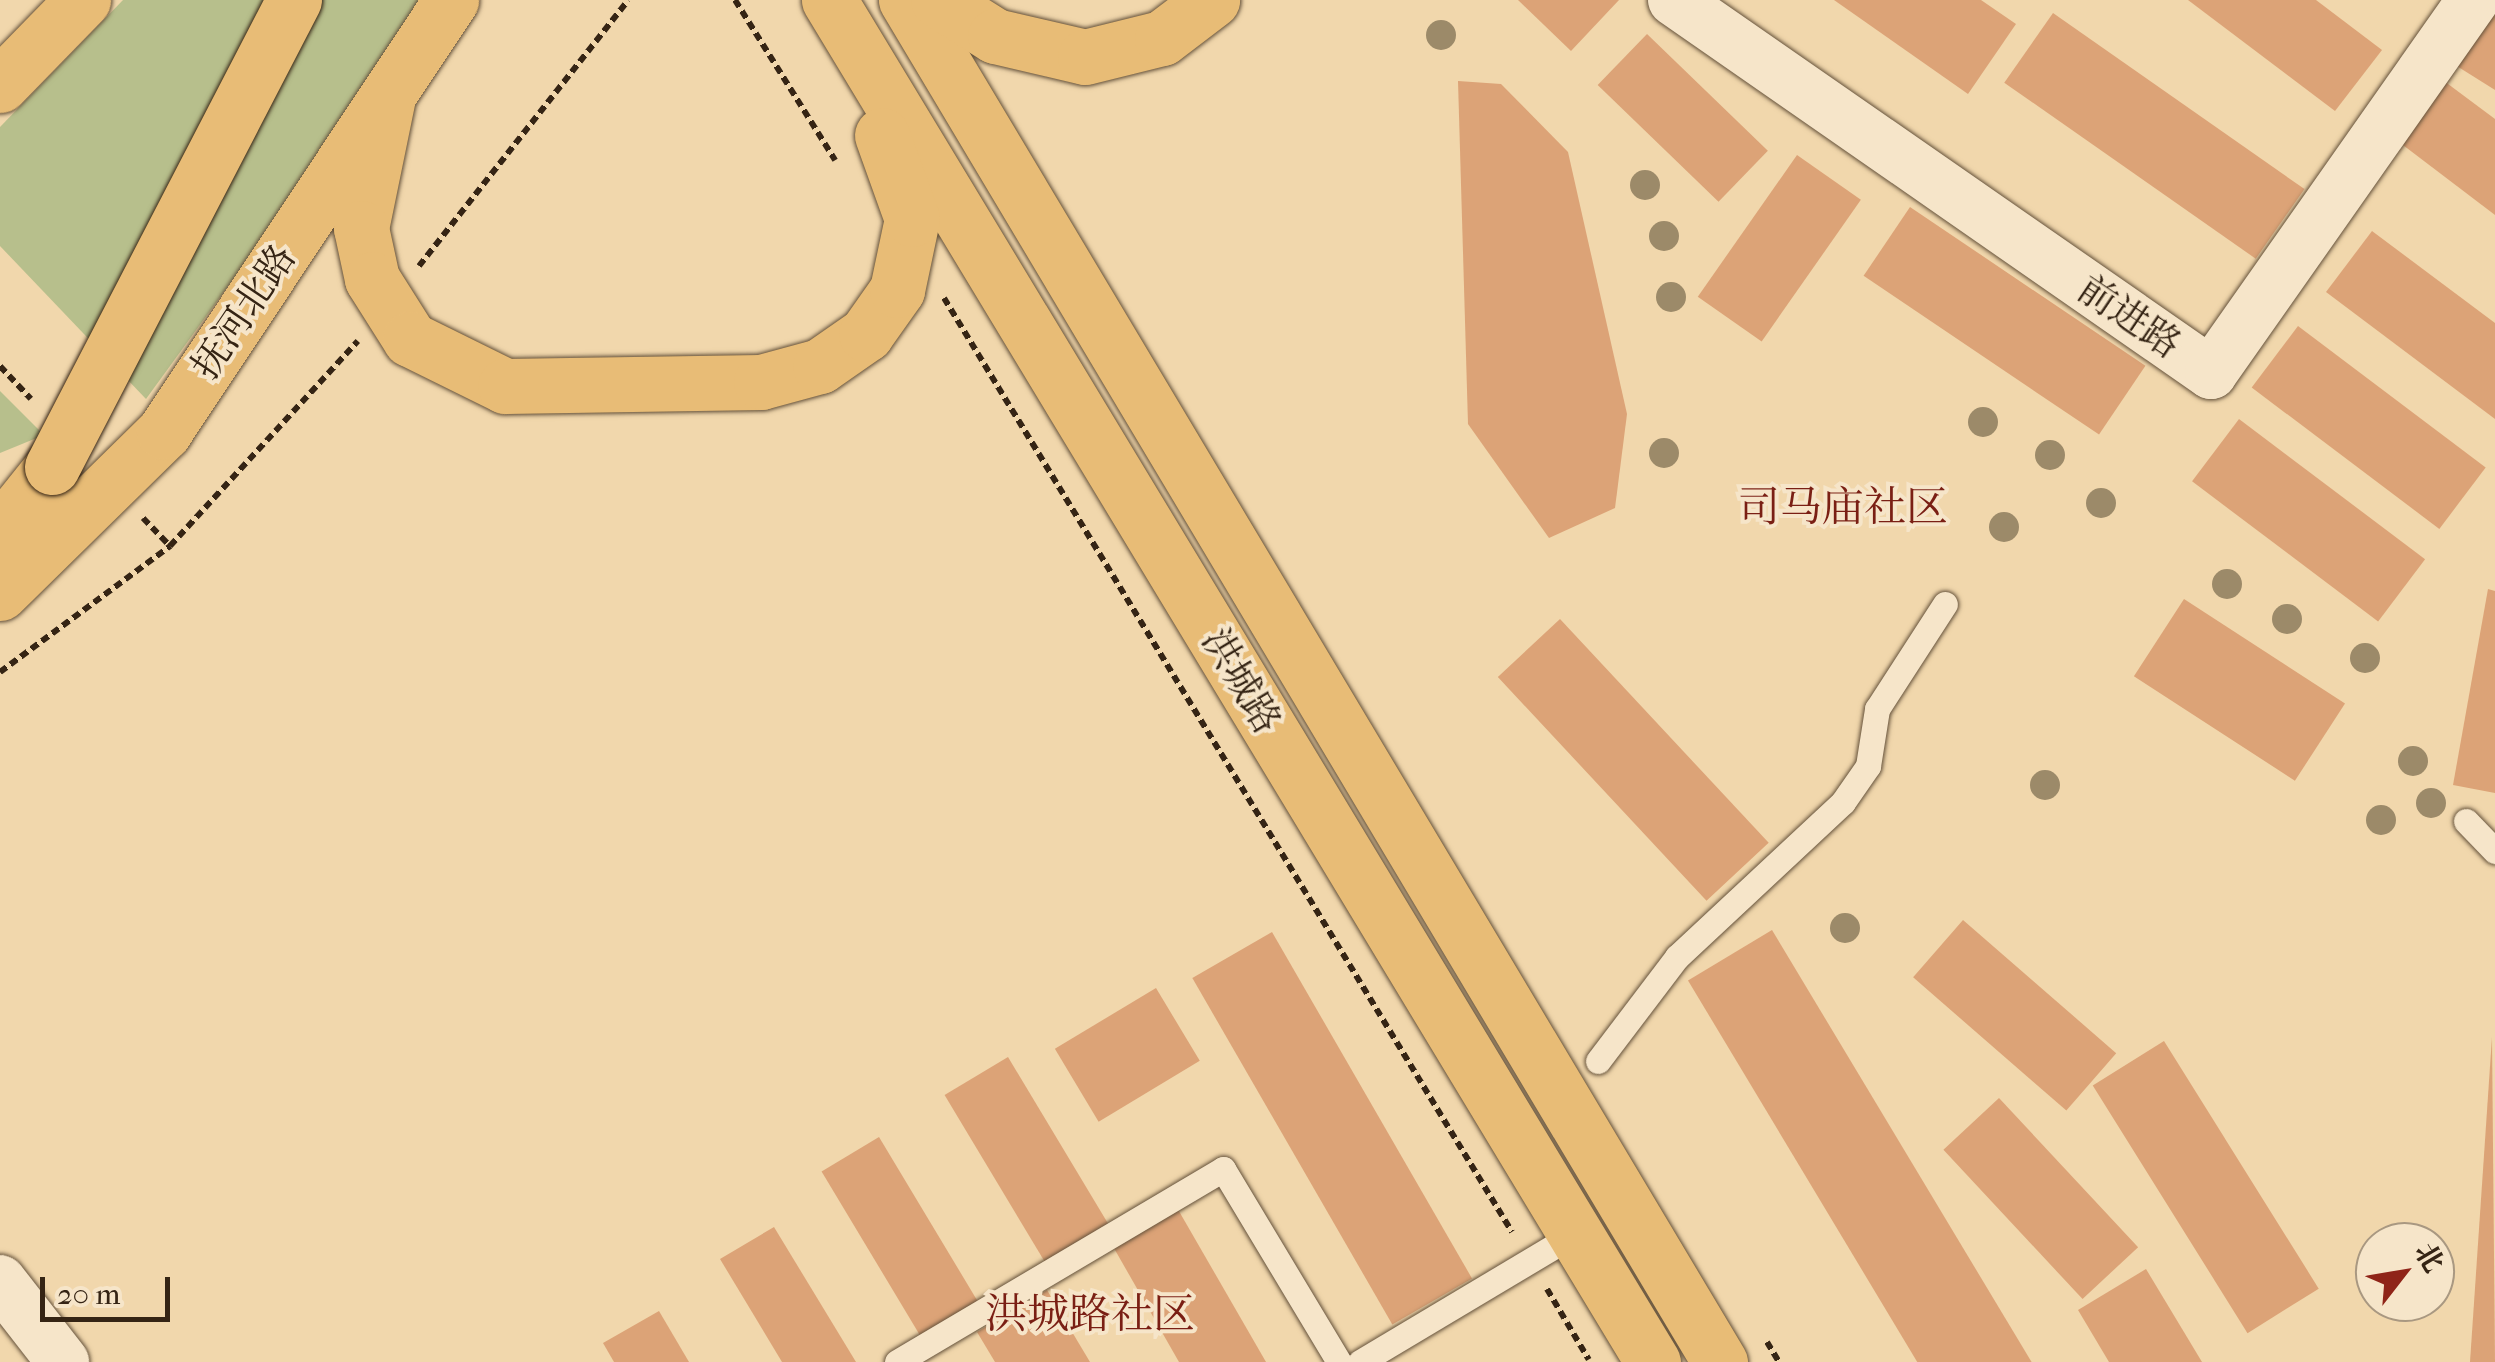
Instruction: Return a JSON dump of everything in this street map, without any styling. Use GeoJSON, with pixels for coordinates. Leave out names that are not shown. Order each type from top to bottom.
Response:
{"type":"FeatureCollection","features":[{"type":"Feature","properties":{"kind":"main road"},"geometry":{"type":"LineString","coordinates":[[0,85],[84,0]]}},
{"type":"Feature","properties":{"kind":"main road"},"geometry":{"type":"LineString","coordinates":[[0,532],[52,467],[294,0]]}},
{"type":"Feature","properties":{"kind":"main road","name":"抚河北路"},"geometry":{"type":"LineString","coordinates":[[0,593],[164,432],[451,0]]}},
{"type":"Feature","properties":{"kind":"main road"},"geometry":{"type":"LineString","coordinates":[[388,97],[361,228],[372,279],[410,339],[504,386],[761,382],[820,366],[866,334],[898,290],[912,219],[825,0]]}},
{"type":"Feature","properties":{"kind":"main road","name":"洪城路"},"geometry":{"type":"LineString","coordinates":[[825,0],[1552,1248],[1653,1362]]}},
{"type":"Feature","properties":{"kind":"main road","name":"洪城路"},"geometry":{"type":"LineString","coordinates":[[906,0],[1720,1362]]}},
{"type":"Feature","properties":{"kind":"main road"},"geometry":{"type":"LineString","coordinates":[[938,0],[995,36],[1085,57],[1162,38],[1212,0]]}},
{"type":"Feature","properties":{"kind":"main road"},"geometry":{"type":"LineString","coordinates":[[0,506],[52,467]]}},
{"type":"Feature","properties":{"kind":"street","name":"前进路"},"geometry":{"type":"LineString","coordinates":[[1674,0],[2212,373],[2473,0]]}},
{"type":"Feature","properties":{"kind":"street"},"geometry":{"type":"LineString","coordinates":[[0,1281],[63,1362]]}},
{"type":"Feature","properties":{"kind":"lane"},"geometry":{"type":"LineString","coordinates":[[1598,1061],[1677,957],[1842,802],[1868,766],[1877,708],[1945,604]]}},
{"type":"Feature","properties":{"kind":"lane"},"geometry":{"type":"LineString","coordinates":[[2466,821],[2495,851]]}},
{"type":"Feature","properties":{"kind":"lane"},"geometry":{"type":"LineString","coordinates":[[897,1362],[1223,1168],[1339,1362]]}},
{"type":"Feature","properties":{"kind":"lane"},"geometry":{"type":"LineString","coordinates":[[1360,1362],[1552,1248]]}},
{"type":"Feature","properties":{"kind":"path"},"geometry":{"type":"LineString","coordinates":[[413,274],[628,0]]}},
{"type":"Feature","properties":{"kind":"path"},"geometry":{"type":"LineString","coordinates":[[735,0],[840,168]]}},
{"type":"Feature","properties":{"kind":"path"},"geometry":{"type":"LineString","coordinates":[[930,283],[1552,1248],[1590,1362]]}},
{"type":"Feature","properties":{"kind":"path"},"geometry":{"type":"LineString","coordinates":[[0,672],[170,546],[365,333]]}},
{"type":"Feature","properties":{"kind":"path"},"geometry":{"type":"LineString","coordinates":[[136,511],[170,546]]}},
{"type":"Feature","properties":{"kind":"green space"},"geometry":{"type":"Polygon","coordinates":[[[123,0],[436,0],[146,399],[0,246],[0,127],[123,0]]]}},
{"type":"Feature","properties":{"kind":"green space"},"geometry":{"type":"Polygon","coordinates":[[[0,391],[44,435],[0,453],[0,391]]]}},
{"type":"Feature","properties":{"kind":"building"},"geometry":{"type":"Polygon","coordinates":[[[1518,0],[1619,0],[1571,51],[1518,0]]]}},
{"type":"Feature","properties":{"kind":"building"},"geometry":{"type":"Polygon","coordinates":[[[1834,0],[1981,0],[2016,24],[1968,94],[1834,0]]]}},
{"type":"Feature","properties":{"kind":"building"},"geometry":{"type":"Polygon","coordinates":[[[2188,0],[2316,0],[2382,50],[2335,111],[2188,0]]]}},
{"type":"Feature","properties":{"kind":"building"},"geometry":{"type":"Polygon","coordinates":[[[2495,7],[2495,90],[2452,63],[2495,7]]]}},
{"type":"Feature","properties":{"kind":"building"},"geometry":{"type":"Polygon","coordinates":[[[2053,13],[2304,189],[2256,259],[2004,83],[2053,13]]]}},
{"type":"Feature","properties":{"kind":"building"},"geometry":{"type":"Polygon","coordinates":[[[1647,34],[1768,151],[1719,202],[1598,85],[1647,34]]]}},
{"type":"Feature","properties":{"kind":"building"},"geometry":{"type":"Polygon","coordinates":[[[2440,78],[2495,119],[2495,215],[2395,139],[2440,78]]]}},
{"type":"Feature","properties":{"kind":"building"},"geometry":{"type":"Polygon","coordinates":[[[1458,81],[1501,84],[1568,152],[1627,414],[1615,508],[1549,538],[1468,424],[1458,81]]]}},
{"type":"Feature","properties":{"kind":"building"},"geometry":{"type":"Polygon","coordinates":[[[1797,155],[1861,200],[1762,341],[1698,297],[1797,155]]]}},
{"type":"Feature","properties":{"kind":"building"},"geometry":{"type":"Polygon","coordinates":[[[1910,207],[2145,366],[2099,435],[1864,276],[1910,207]]]}},
{"type":"Feature","properties":{"kind":"building"},"geometry":{"type":"Polygon","coordinates":[[[2372,231],[2495,323],[2495,419],[2326,292],[2372,231]]]}},
{"type":"Feature","properties":{"kind":"building"},"geometry":{"type":"Polygon","coordinates":[[[2298,326],[2486,467],[2439,529],[2252,387],[2298,326]]]}},
{"type":"Feature","properties":{"kind":"building"},"geometry":{"type":"Polygon","coordinates":[[[2239,419],[2425,559],[2378,622],[2192,481],[2239,419]]]}},
{"type":"Feature","properties":{"kind":"building"},"geometry":{"type":"Polygon","coordinates":[[[2488,589],[2495,591],[2495,793],[2453,785],[2488,589]]]}},
{"type":"Feature","properties":{"kind":"building"},"geometry":{"type":"Polygon","coordinates":[[[2184,599],[2345,704],[2295,781],[2134,676],[2184,599]]]}},
{"type":"Feature","properties":{"kind":"building"},"geometry":{"type":"Polygon","coordinates":[[[1560,619],[1769,843],[1707,901],[1498,677],[1560,619]]]}},
{"type":"Feature","properties":{"kind":"building"},"geometry":{"type":"Polygon","coordinates":[[[1963,920],[2116,1053],[2066,1111],[1913,977],[1963,920]]]}},
{"type":"Feature","properties":{"kind":"building"},"geometry":{"type":"Polygon","coordinates":[[[1772,930],[2032,1362],[1917,1362],[1688,980],[1772,930]]]}},
{"type":"Feature","properties":{"kind":"building"},"geometry":{"type":"Polygon","coordinates":[[[1272,932],[1472,1278],[1392,1324],[1192,978],[1272,932]]]}},
{"type":"Feature","properties":{"kind":"building"},"geometry":{"type":"Polygon","coordinates":[[[1156,988],[1200,1061],[1099,1122],[1055,1049],[1156,988]]]}},
{"type":"Feature","properties":{"kind":"building"},"geometry":{"type":"Polygon","coordinates":[[[2492,1037],[2495,1362],[2470,1362],[2492,1037]]]}},
{"type":"Feature","properties":{"kind":"building"},"geometry":{"type":"Polygon","coordinates":[[[2164,1041],[2319,1289],[2248,1333],[2093,1086],[2164,1041]]]}},
{"type":"Feature","properties":{"kind":"building"},"geometry":{"type":"Polygon","coordinates":[[[1008,1057],[1110,1227],[1047,1265],[945,1095],[1008,1057]]]}},
{"type":"Feature","properties":{"kind":"building"},"geometry":{"type":"Polygon","coordinates":[[[1999,1098],[2138,1247],[2083,1299],[1943,1150],[1999,1098]]]}},
{"type":"Feature","properties":{"kind":"building"},"geometry":{"type":"Polygon","coordinates":[[[879,1137],[978,1302],[921,1337],[822,1172],[879,1137]]]}},
{"type":"Feature","properties":{"kind":"building"},"geometry":{"type":"Polygon","coordinates":[[[1176,1206],[1266,1362],[1179,1362],[1111,1243],[1176,1206]]]}},
{"type":"Feature","properties":{"kind":"building"},"geometry":{"type":"Polygon","coordinates":[[[774,1227],[856,1362],[782,1362],[720,1259],[774,1227]]]}},
{"type":"Feature","properties":{"kind":"building"},"geometry":{"type":"Polygon","coordinates":[[[2146,1269],[2202,1362],[2109,1362],[2078,1310],[2146,1269]]]}},
{"type":"Feature","properties":{"kind":"building"},"geometry":{"type":"Polygon","coordinates":[[[1047,1290],[1090,1362],[995,1362],[977,1332],[1047,1290]]]}},
{"type":"Feature","properties":{"kind":"building"},"geometry":{"type":"Polygon","coordinates":[[[659,1311],[689,1362],[614,1362],[603,1343],[659,1311]]]}},
{"type":"Feature","properties":{"kind":"district","name":"司马庙社区"},"geometry":{"type":"Point","coordinates":[1843,508]}},
{"type":"Feature","properties":{"kind":"district","name":"洪城路社区"},"geometry":{"type":"Point","coordinates":[1090,1315]}}]}
